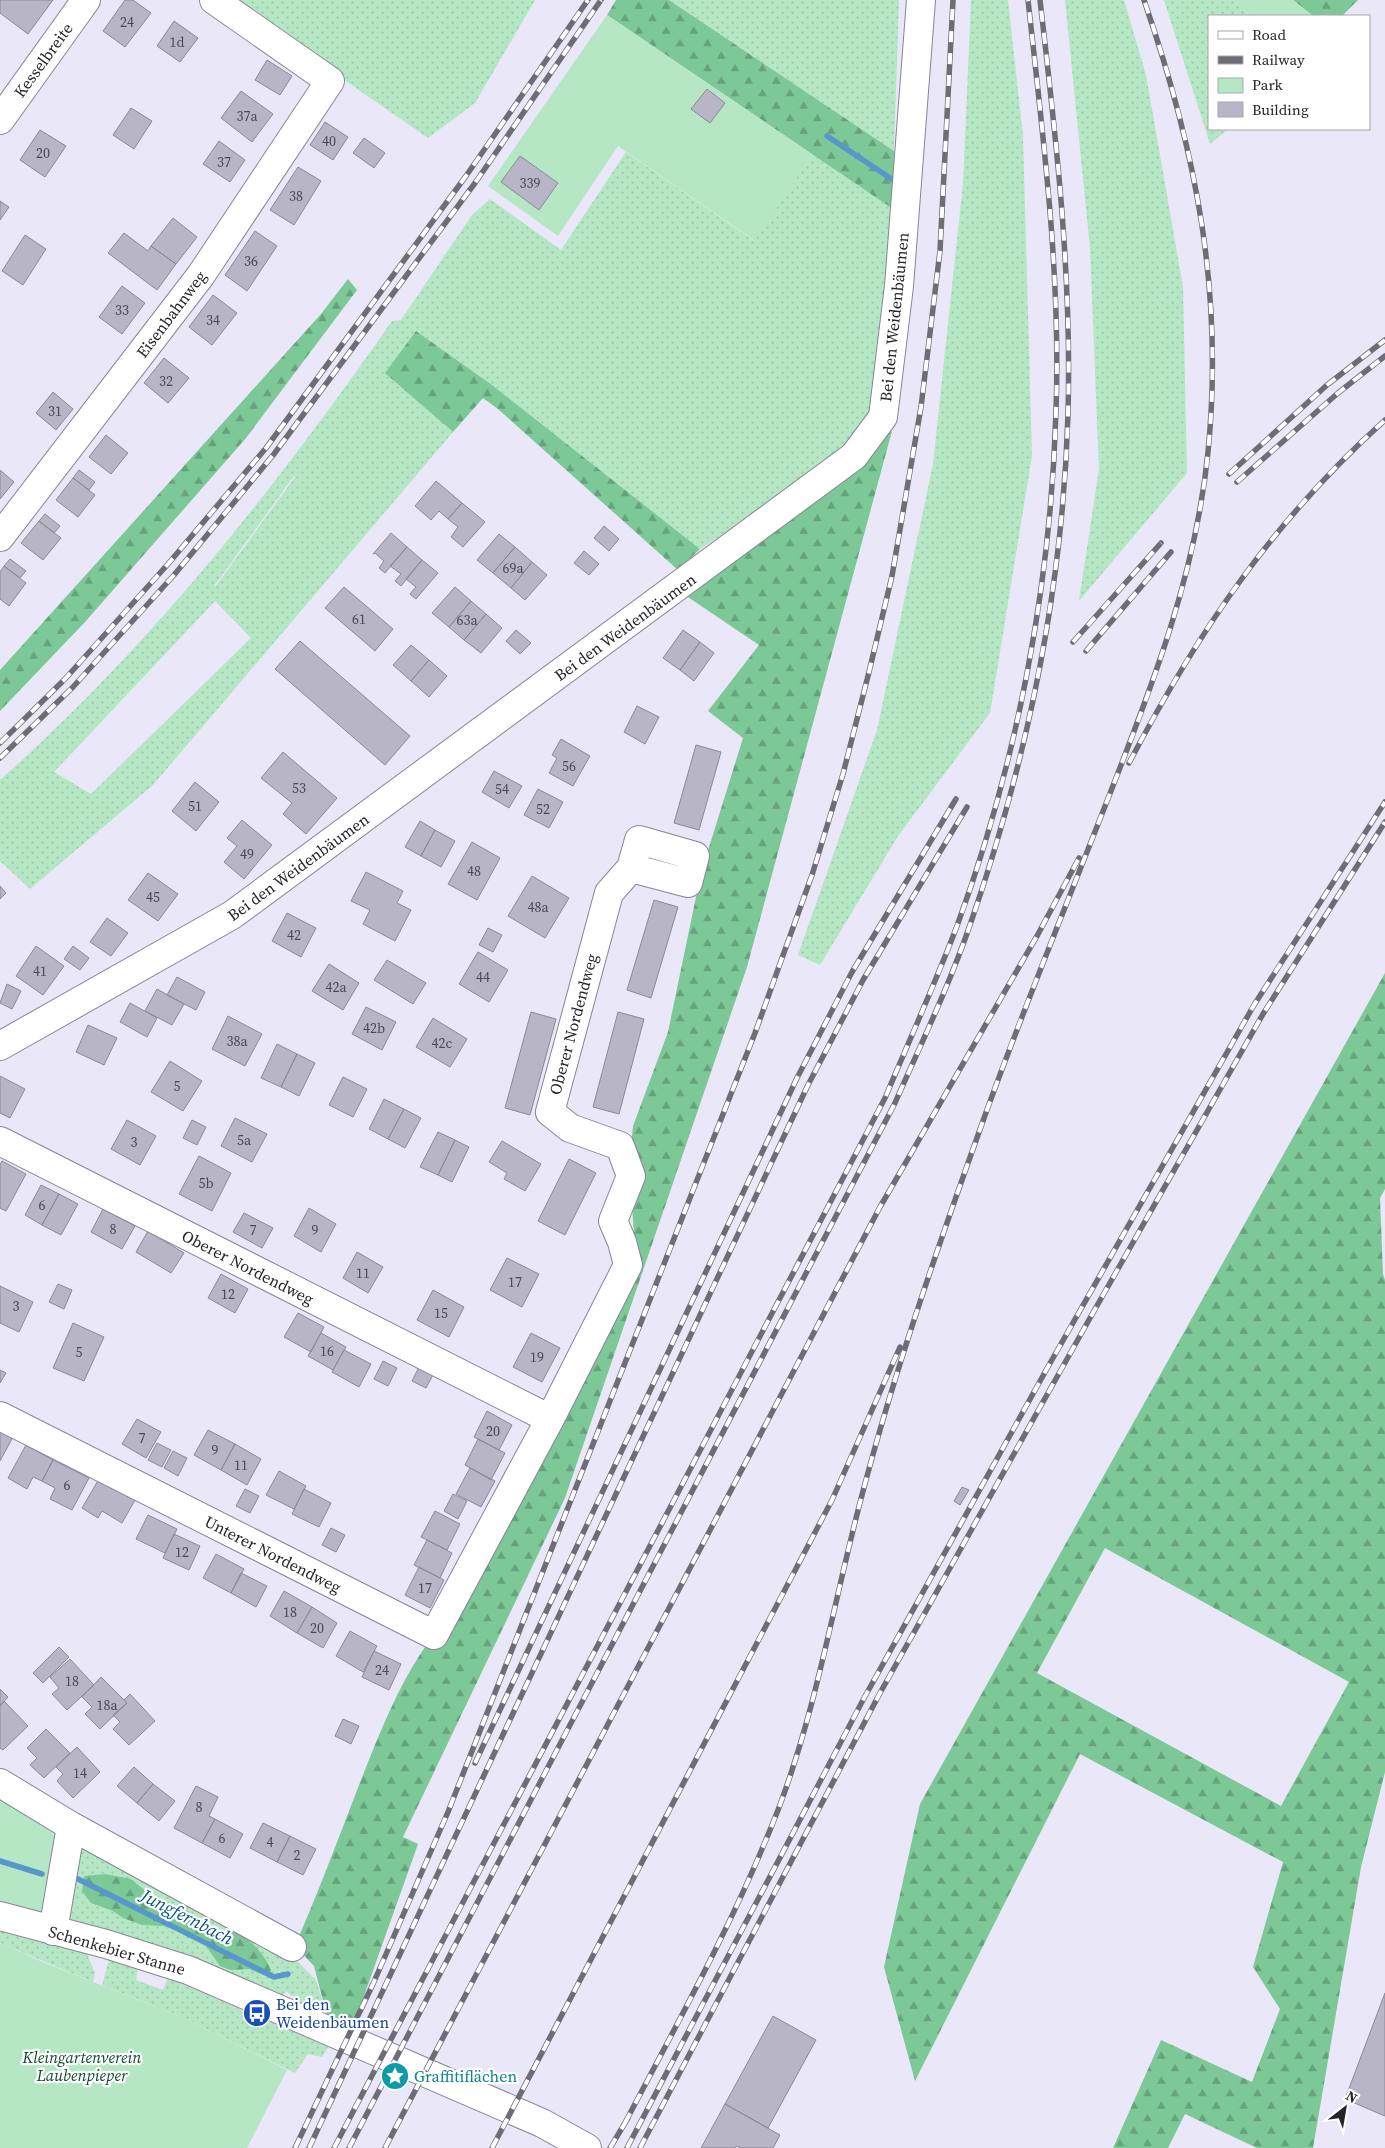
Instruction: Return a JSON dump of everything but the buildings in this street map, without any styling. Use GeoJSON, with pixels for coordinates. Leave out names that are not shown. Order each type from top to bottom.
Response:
{"type":"FeatureCollection","features":[{"type":"Feature","properties":{"kind":"street","name":"Kesselbreite"},"geometry":{"type":"LineString","coordinates":[[0,120],[86,0]]}},
{"type":"Feature","properties":{"kind":"street","name":"Eisenbahnweg"},"geometry":{"type":"LineString","coordinates":[[0,537],[201,275],[330,81],[214,0]]}},
{"type":"Feature","properties":{"kind":"street","name":"Bei den Weidenbäumen"},"geometry":{"type":"LineString","coordinates":[[0,1046],[232,915],[418,780],[854,456],[882,417],[899,286],[921,0]]}},
{"type":"Feature","properties":{"kind":"street","name":"Oberer Nordendweg"},"geometry":{"type":"LineString","coordinates":[[492,1524],[550,1419],[628,1265],[622,1242],[612,1222],[631,1176],[620,1146],[570,1128],[550,1112],[609,893],[631,868]]}},
{"type":"Feature","properties":{"kind":"street","name":"Oberer Nordendweg"},"geometry":{"type":"LineString","coordinates":[[0,1141],[550,1419]]}},
{"type":"Feature","properties":{"kind":"street","name":"Unterer Nordendweg"},"geometry":{"type":"LineString","coordinates":[[0,1416],[434,1635],[492,1524]]}},
{"type":"Feature","properties":{"kind":"street"},"geometry":{"type":"LineString","coordinates":[[0,1783],[71,1826],[292,1947]]}},
{"type":"Feature","properties":{"kind":"street"},"geometry":{"type":"LineString","coordinates":[[53,1931],[71,1826]]}},
{"type":"Feature","properties":{"kind":"street","name":"Schenkebier Stanne"},"geometry":{"type":"LineString","coordinates":[[0,1916],[106,1944],[188,1970],[542,2123],[587,2148]]}},
{"type":"Feature","properties":{"kind":"green space"},"geometry":{"type":"Polygon","coordinates":[[[233,0],[535,0],[475,103],[428,138],[232,2],[233,0]]]}},
{"type":"Feature","properties":{"kind":"green space"},"geometry":{"type":"Polygon","coordinates":[[[616,0],[669,0],[894,151],[893,209],[607,15],[616,0]]]}},
{"type":"Feature","properties":{"kind":"green space"},"geometry":{"type":"Polygon","coordinates":[[[669,0],[899,0],[894,151],[669,0]]]}},
{"type":"Feature","properties":{"kind":"green space"},"geometry":{"type":"Polygon","coordinates":[[[971,0],[1008,0],[1023,136],[1032,456],[990,713],[898,836],[820,965],[798,955],[877,730],[933,464],[963,184],[971,0]]]}},
{"type":"Feature","properties":{"kind":"green space"},"geometry":{"type":"Polygon","coordinates":[[[1065,0],[1124,0],[1146,75],[1183,287],[1187,473],[1079,601],[1099,469],[1090,248],[1065,0]]]}},
{"type":"Feature","properties":{"kind":"green space"},"geometry":{"type":"Polygon","coordinates":[[[1164,0],[1232,0],[1251,15],[1208,15],[1208,130],[1227,130],[1210,144],[1164,0]]]}},
{"type":"Feature","properties":{"kind":"green space"},"geometry":{"type":"Polygon","coordinates":[[[1232,0],[1293,0],[1312,15],[1251,15],[1232,0]]]}},
{"type":"Feature","properties":{"kind":"green space"},"geometry":{"type":"Polygon","coordinates":[[[1293,0],[1358,0],[1343,15],[1312,15],[1293,0]]]}},
{"type":"Feature","properties":{"kind":"green space"},"geometry":{"type":"Polygon","coordinates":[[[607,15],[812,154],[755,241],[618,146],[558,236],[488,186],[607,15]]]}},
{"type":"Feature","properties":{"kind":"green space"},"geometry":{"type":"Polygon","coordinates":[[[626,152],[754,241],[812,154],[893,209],[887,256],[886,307],[876,412],[842,458],[700,549],[492,385],[416,331],[444,425],[453,432],[153,785],[30,889],[0,861],[0,780],[109,675],[209,562],[303,443],[392,321],[401,320],[472,215],[490,199],[561,250],[626,152]],[[295,477],[215,585],[215,587],[295,477]],[[215,601],[54,772],[91,794],[251,638],[215,601]]]}},
{"type":"Feature","properties":{"kind":"green space"},"geometry":{"type":"Polygon","coordinates":[[[348,279],[357,290],[246,438],[85,622],[0,711],[0,670],[321,314],[348,279]]]}},
{"type":"Feature","properties":{"kind":"green space"},"geometry":{"type":"Polygon","coordinates":[[[416,331],[492,385],[700,549],[678,570],[498,409],[483,398],[453,432],[385,373],[416,331]]]}},
{"type":"Feature","properties":{"kind":"green space"},"geometry":{"type":"Polygon","coordinates":[[[892,431],[747,967],[565,1498],[403,1837],[418,1844],[353,2027],[327,2016],[314,1966],[295,1946],[370,1756],[399,1692],[421,1652],[434,1635],[626,1270],[634,1233],[629,1166],[633,1126],[668,1032],[701,873],[743,738],[708,711],[759,645],[676,589],[854,456],[892,431]]]}},
{"type":"Feature","properties":{"kind":"green space"},"geometry":{"type":"Polygon","coordinates":[[[1385,973],[1385,1189],[1380,1198],[1383,1274],[1385,1280],[1385,1772],[1361,1867],[1313,2148],[1257,2148],[1185,2114],[1168,2148],[1113,2148],[1161,2040],[1252,2082],[1280,2009],[1253,1967],[1283,1862],[1080,1754],[915,2081],[884,1967],[920,1804],[1385,973]],[[1105,1548],[1037,1673],[1281,1806],[1349,1682],[1105,1548]]]}},
{"type":"Feature","properties":{"kind":"green space"},"geometry":{"type":"Polygon","coordinates":[[[0,1792],[56,1829],[49,1907],[41,1915],[0,1908],[0,1792]]]}},
{"type":"Feature","properties":{"kind":"green space"},"geometry":{"type":"Polygon","coordinates":[[[77,1842],[295,1959],[316,1980],[324,2011],[301,2003],[286,1991],[280,1999],[72,1923],[67,1916],[77,1842]]]}},
{"type":"Feature","properties":{"kind":"green space"},"geometry":{"type":"Polygon","coordinates":[[[105,1874],[131,1879],[152,1896],[188,1911],[201,1931],[229,1931],[242,1936],[260,1952],[271,1971],[266,1976],[249,1969],[231,1970],[220,1966],[199,1936],[163,1926],[142,1925],[91,1903],[82,1891],[84,1876],[105,1874]]]}},
{"type":"Feature","properties":{"kind":"green space"},"geometry":{"type":"Polygon","coordinates":[[[0,1930],[87,1954],[95,1973],[93,1982],[0,1943],[0,1930]]]}},
{"type":"Feature","properties":{"kind":"green space","name":"Kleingartenverein Laubenpieper"},"geometry":{"type":"Polygon","coordinates":[[[0,1943],[45,1963],[184,2018],[287,2070],[247,2148],[0,2148],[0,1943]]]}},
{"type":"Feature","properties":{"kind":"green space"},"geometry":{"type":"Polygon","coordinates":[[[109,1960],[138,1968],[136,1980],[163,1990],[168,1978],[328,2047],[322,2057],[308,2054],[295,2073],[184,2018],[102,1985],[109,1960]]]}},
{"type":"Feature","properties":{"kind":"waterway"},"geometry":{"type":"LineString","coordinates":[[827,136],[893,180]]}},
{"type":"Feature","properties":{"kind":"waterway","name":"Jungfernbach"},"geometry":{"type":"LineString","coordinates":[[0,1861],[42,1874]]}},
{"type":"Feature","properties":{"kind":"waterway","name":"Jungfernbach"},"geometry":{"type":"LineString","coordinates":[[74,1877],[274,1977],[288,1974]]}},
{"type":"Feature","properties":{"kind":"railway"},"geometry":{"type":"LineString","coordinates":[[0,743],[65,679],[168,564],[266,448],[466,176],[588,0]]}},
{"type":"Feature","properties":{"kind":"railway"},"geometry":{"type":"LineString","coordinates":[[0,758],[73,687],[174,575],[274,454],[475,183],[601,0]]}},
{"type":"Feature","properties":{"kind":"railway"},"geometry":{"type":"LineString","coordinates":[[295,2148],[373,1984],[448,1812],[755,1033],[812,875],[843,774],[892,576],[921,407],[940,251],[953,0]]}},
{"type":"Feature","properties":{"kind":"railway"},"geometry":{"type":"LineString","coordinates":[[334,2148],[885,1098],[949,948],[978,864],[997,801],[1027,673],[1047,542],[1053,476],[1057,360],[1056,308],[1050,205],[1028,0]]}},
{"type":"Feature","properties":{"kind":"railway"},"geometry":{"type":"LineString","coordinates":[[349,2148],[895,1103],[953,970],[990,863],[1025,737],[1038,673],[1059,544],[1065,479],[1069,362],[1068,310],[1062,206],[1040,0]]}},
{"type":"Feature","properties":{"kind":"railway"},"geometry":{"type":"LineString","coordinates":[[625,2123],[725,1929],[762,1850],[778,1810],[804,1733],[862,1495],[918,1307],[998,1080],[1141,712],[1170,627],[1194,541],[1208,452],[1212,393],[1212,335],[1208,278],[1202,223],[1191,167],[1178,112],[1144,0]]}},
{"type":"Feature","properties":{"kind":"railway"},"geometry":{"type":"LineString","coordinates":[[1229,474],[1327,385],[1385,340]]}},
{"type":"Feature","properties":{"kind":"railway"},"geometry":{"type":"LineString","coordinates":[[1237,482],[1338,393],[1385,356]]}},
{"type":"Feature","properties":{"kind":"railway"},"geometry":{"type":"LineString","coordinates":[[1129,763],[1183,668],[1241,580],[1273,538],[1308,498],[1345,458],[1385,420]]}},
{"type":"Feature","properties":{"kind":"railway"},"geometry":{"type":"LineString","coordinates":[[1073,642],[1161,543]]}},
{"type":"Feature","properties":{"kind":"railway"},"geometry":{"type":"LineString","coordinates":[[1086,651],[1171,552]]}},
{"type":"Feature","properties":{"kind":"railway"},"geometry":{"type":"LineString","coordinates":[[475,1763],[797,1078],[852,972],[956,799]]}},
{"type":"Feature","properties":{"kind":"railway"},"geometry":{"type":"LineString","coordinates":[[627,2148],[863,1700],[1049,1365],[1254,1005],[1385,802]]}},
{"type":"Feature","properties":{"kind":"railway"},"geometry":{"type":"LineString","coordinates":[[309,2148],[808,1085],[863,980],[967,807]]}},
{"type":"Feature","properties":{"kind":"railway"},"geometry":{"type":"LineString","coordinates":[[640,2148],[880,1693],[1090,1318],[1263,1014],[1385,822]]}},
{"type":"Feature","properties":{"kind":"railway"},"geometry":{"type":"LineString","coordinates":[[385,2148],[880,1207],[1037,936],[1079,858]]}},
{"type":"Feature","properties":{"kind":"railway"},"geometry":{"type":"LineString","coordinates":[[492,2148],[832,1500],[900,1347]]}},
{"type":"Feature","properties":{"kind":"railway"},"geometry":{"type":"LineString","coordinates":[[610,2148],[628,2118]]}},
{"type":"Feature","properties":{"kind":"place","name":"Bei den Weidenbäumen"},"geometry":{"type":"Point","coordinates":[257,2013]}},
{"type":"Feature","properties":{"kind":"place","name":"Graffitiflächen"},"geometry":{"type":"Point","coordinates":[395,2076]}}]}
